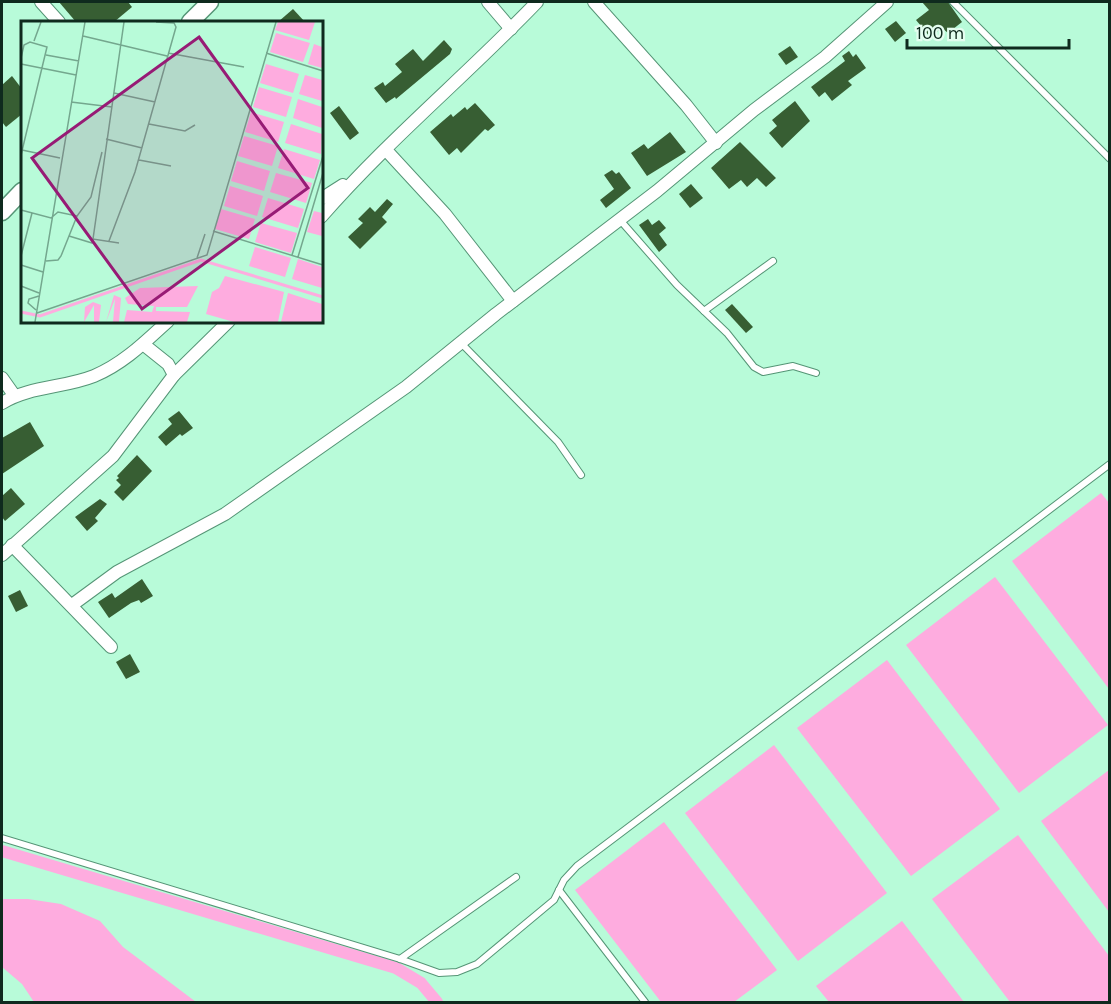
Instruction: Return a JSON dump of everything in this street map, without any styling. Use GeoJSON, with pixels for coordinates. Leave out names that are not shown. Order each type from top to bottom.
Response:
{"type":"FeatureCollection","features":[{"type":"Feature","properties":{"kind":"main road"},"geometry":{"type":"LineString","coordinates":[[191,21],[210,2]]}},
{"type":"Feature","properties":{"kind":"main road"},"geometry":{"type":"LineString","coordinates":[[2,212],[21,192]]}},
{"type":"Feature","properties":{"kind":"street"},"geometry":{"type":"LineString","coordinates":[[41,2],[58,21]]}},
{"type":"Feature","properties":{"kind":"street"},"geometry":{"type":"LineString","coordinates":[[488,2],[511,29]]}},
{"type":"Feature","properties":{"kind":"street"},"geometry":{"type":"LineString","coordinates":[[322,216],[357,176],[537,2]]}},
{"type":"Feature","properties":{"kind":"street"},"geometry":{"type":"LineString","coordinates":[[594,2],[686,105],[716,143]]}},
{"type":"Feature","properties":{"kind":"street"},"geometry":{"type":"LineString","coordinates":[[72,605],[117,572],[225,514],[406,387],[825,57],[887,2]]}},
{"type":"Feature","properties":{"kind":"street"},"geometry":{"type":"LineString","coordinates":[[386,150],[445,214],[513,301]]}},
{"type":"Feature","properties":{"kind":"street"},"geometry":{"type":"LineString","coordinates":[[322,199],[357,176]]}},
{"type":"Feature","properties":{"kind":"street"},"geometry":{"type":"LineString","coordinates":[[2,403],[15,395],[94,376],[134,353],[167,322]]}},
{"type":"Feature","properties":{"kind":"street"},"geometry":{"type":"LineString","coordinates":[[2,555],[113,456],[174,375],[228,322]]}},
{"type":"Feature","properties":{"kind":"street"},"geometry":{"type":"LineString","coordinates":[[144,344],[168,364],[174,375]]}},
{"type":"Feature","properties":{"kind":"street"},"geometry":{"type":"LineString","coordinates":[[2,378],[15,395]]}},
{"type":"Feature","properties":{"kind":"street"},"geometry":{"type":"LineString","coordinates":[[12,545],[111,647]]}},
{"type":"Feature","properties":{"kind":"lane"},"geometry":{"type":"LineString","coordinates":[[953,2],[1110,159]]}},
{"type":"Feature","properties":{"kind":"lane"},"geometry":{"type":"LineString","coordinates":[[620,220],[754,367],[763,372],[793,366],[816,373]]}},
{"type":"Feature","properties":{"kind":"lane"},"geometry":{"type":"LineString","coordinates":[[704,310],[773,261]]}},
{"type":"Feature","properties":{"kind":"lane"},"geometry":{"type":"LineString","coordinates":[[461,343],[558,442],[581,475]]}},
{"type":"Feature","properties":{"kind":"lane"},"geometry":{"type":"LineString","coordinates":[[2,838],[400,959],[439,973],[457,972],[477,964],[554,900],[577,866],[1110,464]]}},
{"type":"Feature","properties":{"kind":"lane"},"geometry":{"type":"LineString","coordinates":[[400,959],[516,877]]}},
{"type":"Feature","properties":{"kind":"lane"},"geometry":{"type":"LineString","coordinates":[[559,890],[645,1002]]}},
{"type":"Feature","properties":{"kind":"shaded area"},"geometry":{"type":"Polygon","coordinates":[[[1101,493],[1110,504],[1109,689],[1012,561],[1101,493]]]}},
{"type":"Feature","properties":{"kind":"shaded area"},"geometry":{"type":"Polygon","coordinates":[[[995,577],[1108,725],[1019,793],[906,645],[995,577]]]}},
{"type":"Feature","properties":{"kind":"shaded area"},"geometry":{"type":"Polygon","coordinates":[[[887,660],[1000,809],[911,876],[797,728],[887,660]]]}},
{"type":"Feature","properties":{"kind":"shaded area"},"geometry":{"type":"Polygon","coordinates":[[[774,745],[887,893],[798,961],[685,813],[774,745]]]}},
{"type":"Feature","properties":{"kind":"shaded area"},"geometry":{"type":"Polygon","coordinates":[[[1109,770],[1109,912],[1041,821],[1109,770]]]}},
{"type":"Feature","properties":{"kind":"shaded area"},"geometry":{"type":"Polygon","coordinates":[[[664,822],[777,970],[734,1002],[661,1002],[575,890],[664,822]]]}},
{"type":"Feature","properties":{"kind":"shaded area"},"geometry":{"type":"Polygon","coordinates":[[[1018,835],[1109,956],[1109,1002],[1010,1002],[932,899],[1018,835]]]}},
{"type":"Feature","properties":{"kind":"shaded area"},"geometry":{"type":"Polygon","coordinates":[[[2,899],[28,899],[61,904],[100,921],[123,947],[196,1002],[34,1002],[22,984],[2,967],[2,899]]]}},
{"type":"Feature","properties":{"kind":"shaded area"},"geometry":{"type":"Polygon","coordinates":[[[902,921],[964,1002],[829,1002],[816,986],[902,921]]]}},
{"type":"Feature","properties":{"kind":"building"},"geometry":{"type":"Polygon","coordinates":[[[59,2],[128,2],[132,7],[115,21],[75,21],[59,2]]]}},
{"type":"Feature","properties":{"kind":"building"},"geometry":{"type":"Polygon","coordinates":[[[922,2],[948,2],[962,22],[948,33],[942,28],[930,37],[916,20],[929,10],[922,2]]]}},
{"type":"Feature","properties":{"kind":"building"},"geometry":{"type":"Polygon","coordinates":[[[293,9],[304,21],[279,21],[293,9]]]}},
{"type":"Feature","properties":{"kind":"building"},"geometry":{"type":"Polygon","coordinates":[[[896,21],[906,33],[895,42],[885,29],[896,21]]]}},
{"type":"Feature","properties":{"kind":"building"},"geometry":{"type":"Polygon","coordinates":[[[444,40],[452,49],[450,54],[396,99],[395,97],[386,103],[374,88],[383,82],[385,86],[402,72],[395,64],[413,49],[423,61],[444,40]]]}},
{"type":"Feature","properties":{"kind":"building"},"geometry":{"type":"Polygon","coordinates":[[[790,46],[798,57],[786,65],[778,54],[790,46]]]}},
{"type":"Feature","properties":{"kind":"building"},"geometry":{"type":"Polygon","coordinates":[[[849,51],[853,57],[856,54],[866,68],[848,81],[852,85],[832,101],[825,92],[819,97],[811,87],[845,61],[842,56],[849,51]]]}},
{"type":"Feature","properties":{"kind":"building"},"geometry":{"type":"Polygon","coordinates":[[[12,76],[21,88],[21,115],[6,127],[2,122],[2,85],[12,76]]]}},
{"type":"Feature","properties":{"kind":"building"},"geometry":{"type":"Polygon","coordinates":[[[795,101],[810,121],[782,148],[769,133],[777,126],[772,120],[795,101]]]}},
{"type":"Feature","properties":{"kind":"building"},"geometry":{"type":"Polygon","coordinates":[[[475,103],[495,125],[488,131],[485,129],[461,153],[457,148],[449,155],[430,132],[451,114],[453,117],[465,107],[467,110],[475,103]]]}},
{"type":"Feature","properties":{"kind":"building"},"geometry":{"type":"Polygon","coordinates":[[[339,106],[359,133],[350,140],[330,113],[339,106]]]}},
{"type":"Feature","properties":{"kind":"building"},"geometry":{"type":"Polygon","coordinates":[[[670,132],[686,152],[647,176],[631,153],[644,144],[648,149],[670,132]]]}},
{"type":"Feature","properties":{"kind":"building"},"geometry":{"type":"Polygon","coordinates":[[[740,142],[776,178],[766,187],[757,178],[747,187],[741,180],[729,189],[711,168],[740,142]]]}},
{"type":"Feature","properties":{"kind":"building"},"geometry":{"type":"Polygon","coordinates":[[[612,170],[616,174],[619,172],[631,188],[606,208],[600,200],[614,189],[604,175],[612,170]]]}},
{"type":"Feature","properties":{"kind":"building"},"geometry":{"type":"Polygon","coordinates":[[[691,184],[703,198],[690,208],[679,194],[691,184]]]}},
{"type":"Feature","properties":{"kind":"building"},"geometry":{"type":"Polygon","coordinates":[[[387,199],[393,204],[382,217],[387,222],[360,249],[348,237],[363,223],[358,219],[370,207],[375,212],[387,199]]]}},
{"type":"Feature","properties":{"kind":"building"},"geometry":{"type":"Polygon","coordinates":[[[648,219],[652,225],[659,220],[666,228],[659,234],[667,245],[659,252],[639,225],[648,219]]]}},
{"type":"Feature","properties":{"kind":"building"},"geometry":{"type":"Polygon","coordinates":[[[732,304],[753,327],[746,333],[725,310],[732,304]]]}},
{"type":"Feature","properties":{"kind":"building"},"geometry":{"type":"Polygon","coordinates":[[[179,411],[193,428],[182,436],[180,434],[166,446],[158,437],[172,424],[168,419],[179,411]]]}},
{"type":"Feature","properties":{"kind":"building"},"geometry":{"type":"Polygon","coordinates":[[[30,422],[44,446],[2,474],[2,438],[30,422]]]}},
{"type":"Feature","properties":{"kind":"building"},"geometry":{"type":"Polygon","coordinates":[[[137,455],[152,471],[123,501],[114,492],[121,485],[116,480],[119,478],[117,476],[137,455]]]}},
{"type":"Feature","properties":{"kind":"building"},"geometry":{"type":"Polygon","coordinates":[[[11,488],[25,504],[5,521],[2,517],[2,496],[11,488]]]}},
{"type":"Feature","properties":{"kind":"building"},"geometry":{"type":"Polygon","coordinates":[[[100,499],[107,504],[95,518],[98,521],[87,531],[75,517],[100,499]]]}},
{"type":"Feature","properties":{"kind":"building"},"geometry":{"type":"Polygon","coordinates":[[[142,579],[153,596],[141,603],[139,600],[131,603],[109,618],[98,602],[112,593],[115,598],[142,579]]]}},
{"type":"Feature","properties":{"kind":"building"},"geometry":{"type":"Polygon","coordinates":[[[20,590],[28,606],[16,612],[8,596],[20,590]]]}},
{"type":"Feature","properties":{"kind":"building"},"geometry":{"type":"Polygon","coordinates":[[[130,654],[140,672],[126,679],[116,662],[130,654]]]}},
{"type":"Feature","properties":{"kind":"waterway"},"geometry":{"type":"LineString","coordinates":[[2,851],[396,968],[421,983],[437,1002]]}}]}
